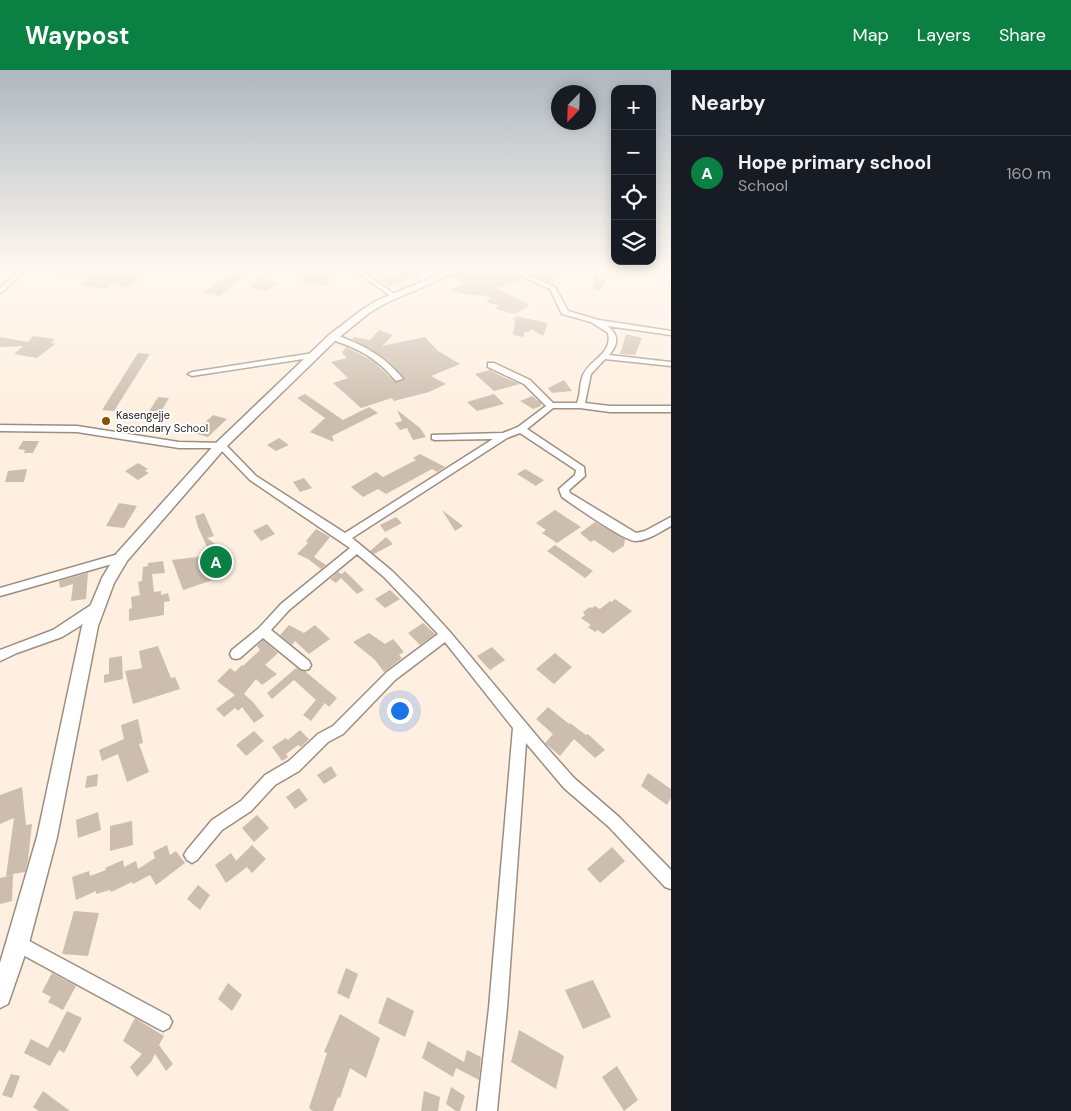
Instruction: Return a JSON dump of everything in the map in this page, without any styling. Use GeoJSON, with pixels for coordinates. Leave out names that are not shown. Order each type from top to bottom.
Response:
{"type":"FeatureCollection","features":[{"type":"Feature","properties":{"kind":"street"},"geometry":{"type":"LineString","coordinates":[[0,996],[18,943],[47,837],[90,626],[107,582],[122,557],[221,445],[314,355],[358,318]]}},
{"type":"Feature","properties":{"kind":"street"},"geometry":{"type":"LineString","coordinates":[[585,318],[622,327],[640,327],[670,333]]}},
{"type":"Feature","properties":{"kind":"street"},"geometry":{"type":"LineString","coordinates":[[580,405],[583,401],[586,375],[604,358],[611,348],[613,338],[606,328],[594,320]]}},
{"type":"Feature","properties":{"kind":"street"},"geometry":{"type":"LineString","coordinates":[[334,337],[374,354],[384,361],[399,379]]}},
{"type":"Feature","properties":{"kind":"street"},"geometry":{"type":"LineString","coordinates":[[192,374],[314,355]]}},
{"type":"Feature","properties":{"kind":"street"},"geometry":{"type":"LineString","coordinates":[[604,358],[671,364]]}},
{"type":"Feature","properties":{"kind":"street"},"geometry":{"type":"LineString","coordinates":[[491,365],[527,382],[551,406]]}},
{"type":"Feature","properties":{"kind":"street"},"geometry":{"type":"LineString","coordinates":[[345,538],[504,436],[521,429],[551,406],[580,405],[610,409],[671,409]]}},
{"type":"Feature","properties":{"kind":"street"},"geometry":{"type":"LineString","coordinates":[[0,428],[75,428],[194,446],[212,447],[221,445]]}},
{"type":"Feature","properties":{"kind":"street"},"geometry":{"type":"LineString","coordinates":[[521,429],[581,469],[580,476],[564,489],[565,495],[628,534],[642,536],[671,521]]}},
{"type":"Feature","properties":{"kind":"street"},"geometry":{"type":"LineString","coordinates":[[435,437],[504,436]]}},
{"type":"Feature","properties":{"kind":"street"},"geometry":{"type":"LineString","coordinates":[[221,445],[253,478],[345,538],[415,601],[446,635],[520,728],[569,782],[614,822],[671,881]]}},
{"type":"Feature","properties":{"kind":"street"},"geometry":{"type":"LineString","coordinates":[[236,654],[264,631],[285,607],[358,548]]}},
{"type":"Feature","properties":{"kind":"street"},"geometry":{"type":"LineString","coordinates":[[0,592],[122,557]]}},
{"type":"Feature","properties":{"kind":"street"},"geometry":{"type":"LineString","coordinates":[[0,656],[13,647],[50,637],[73,626],[99,605]]}},
{"type":"Feature","properties":{"kind":"street"},"geometry":{"type":"LineString","coordinates":[[264,631],[305,665]]}},
{"type":"Feature","properties":{"kind":"street"},"geometry":{"type":"LineString","coordinates":[[192,855],[217,825],[246,806],[270,780],[294,766],[323,738],[338,730],[391,676],[446,635]]}},
{"type":"Feature","properties":{"kind":"street"},"geometry":{"type":"LineString","coordinates":[[487,1111],[498,1008],[520,728]]}},
{"type":"Feature","properties":{"kind":"street"},"geometry":{"type":"LineString","coordinates":[[18,943],[163,1022]]}},
{"type":"Feature","properties":{"kind":"building"},"geometry":{"type":"Polygon","coordinates":[[[523,318],[548,323],[543,336],[531,329],[529,332],[525,332],[523,337],[513,335],[515,320],[512,319],[523,318]]]}},
{"type":"Feature","properties":{"kind":"building"},"geometry":{"type":"Polygon","coordinates":[[[379,330],[393,335],[382,346],[425,337],[438,351],[460,364],[431,376],[446,384],[429,392],[394,401],[392,398],[361,408],[333,383],[348,378],[331,362],[347,358],[342,353],[346,347],[373,361],[395,382],[404,381],[404,378],[390,362],[352,339],[354,337],[370,340],[379,330]]]}},
{"type":"Feature","properties":{"kind":"building"},"geometry":{"type":"Polygon","coordinates":[[[626,334],[642,338],[635,355],[620,354],[626,334]]]}},
{"type":"Feature","properties":{"kind":"building"},"geometry":{"type":"Polygon","coordinates":[[[33,336],[55,339],[51,343],[55,344],[37,358],[14,354],[23,346],[0,347],[0,337],[28,342],[33,336]]]}},
{"type":"Feature","properties":{"kind":"building"},"geometry":{"type":"Polygon","coordinates":[[[138,353],[150,354],[114,411],[102,410],[138,353]]]}},
{"type":"Feature","properties":{"kind":"building"},"geometry":{"type":"Polygon","coordinates":[[[490,370],[520,384],[494,391],[475,374],[490,370]]]}},
{"type":"Feature","properties":{"kind":"building"},"geometry":{"type":"Polygon","coordinates":[[[564,380],[572,391],[552,393],[548,388],[564,380]]]}},
{"type":"Feature","properties":{"kind":"building"},"geometry":{"type":"Polygon","coordinates":[[[305,394],[343,420],[369,407],[378,413],[332,436],[334,442],[310,432],[325,418],[297,398],[305,394]]]}},
{"type":"Feature","properties":{"kind":"building"},"geometry":{"type":"Polygon","coordinates":[[[494,394],[504,404],[477,411],[467,402],[494,394]]]}},
{"type":"Feature","properties":{"kind":"building"},"geometry":{"type":"Polygon","coordinates":[[[532,396],[541,403],[541,406],[533,409],[520,401],[532,396]]]}},
{"type":"Feature","properties":{"kind":"building"},"geometry":{"type":"Polygon","coordinates":[[[158,397],[169,398],[158,417],[146,416],[158,397]]]}},
{"type":"Feature","properties":{"kind":"building"},"geometry":{"type":"Polygon","coordinates":[[[397,410],[420,428],[426,437],[413,440],[407,428],[400,430],[395,423],[402,421],[397,410]]]}},
{"type":"Feature","properties":{"kind":"building"},"geometry":{"type":"Polygon","coordinates":[[[213,415],[227,419],[208,437],[194,433],[213,415]]]}},
{"type":"Feature","properties":{"kind":"building"},"geometry":{"type":"Polygon","coordinates":[[[279,438],[289,445],[276,451],[267,445],[279,438]]]}},
{"type":"Feature","properties":{"kind":"building"},"geometry":{"type":"Polygon","coordinates":[[[23,441],[39,441],[33,453],[24,453],[25,450],[18,449],[23,441]]]}},
{"type":"Feature","properties":{"kind":"building"},"geometry":{"type":"Polygon","coordinates":[[[420,454],[445,467],[437,472],[432,469],[386,494],[378,489],[363,497],[351,487],[376,472],[383,477],[416,460],[413,458],[420,454]]]}},
{"type":"Feature","properties":{"kind":"building"},"geometry":{"type":"Polygon","coordinates":[[[138,463],[148,469],[145,471],[149,473],[138,480],[125,471],[138,463]]]}},
{"type":"Feature","properties":{"kind":"building"},"geometry":{"type":"Polygon","coordinates":[[[27,469],[24,482],[5,482],[8,471],[27,469]]]}},
{"type":"Feature","properties":{"kind":"building"},"geometry":{"type":"Polygon","coordinates":[[[525,469],[544,480],[536,486],[517,474],[525,469]]]}},
{"type":"Feature","properties":{"kind":"building"},"geometry":{"type":"Polygon","coordinates":[[[304,478],[312,488],[300,492],[293,482],[304,478]]]}},
{"type":"Feature","properties":{"kind":"building"},"geometry":{"type":"Polygon","coordinates":[[[119,503],[137,506],[124,528],[106,526],[119,503]]]}},
{"type":"Feature","properties":{"kind":"building"},"geometry":{"type":"Polygon","coordinates":[[[442,510],[463,526],[455,531],[442,510]]]}},
{"type":"Feature","properties":{"kind":"building"},"geometry":{"type":"Polygon","coordinates":[[[555,510],[581,527],[557,543],[542,533],[546,530],[536,523],[555,510]]]}},
{"type":"Feature","properties":{"kind":"building"},"geometry":{"type":"Polygon","coordinates":[[[204,513],[214,536],[207,538],[233,557],[225,563],[209,551],[198,527],[195,516],[204,513]]]}},
{"type":"Feature","properties":{"kind":"building"},"geometry":{"type":"Polygon","coordinates":[[[396,517],[402,523],[385,532],[380,525],[396,517]]]}},
{"type":"Feature","properties":{"kind":"building"},"geometry":{"type":"Polygon","coordinates":[[[595,522],[625,539],[624,546],[613,553],[594,540],[591,542],[580,533],[595,522]]]}},
{"type":"Feature","properties":{"kind":"building"},"geometry":{"type":"Polygon","coordinates":[[[267,524],[275,534],[261,541],[253,531],[267,524]]]}},
{"type":"Feature","properties":{"kind":"building"},"geometry":{"type":"Polygon","coordinates":[[[316,529],[330,537],[314,557],[326,565],[321,569],[308,559],[297,554],[308,543],[306,541],[316,529]]]}},
{"type":"Feature","properties":{"kind":"building"},"geometry":{"type":"Polygon","coordinates":[[[386,537],[393,544],[374,554],[370,551],[386,537]]]}},
{"type":"Feature","properties":{"kind":"building"},"geometry":{"type":"Polygon","coordinates":[[[555,545],[593,571],[585,578],[547,551],[555,545]]]}},
{"type":"Feature","properties":{"kind":"building"},"geometry":{"type":"Polygon","coordinates":[[[202,554],[213,580],[183,590],[172,560],[197,557],[202,554]]]}},
{"type":"Feature","properties":{"kind":"building"},"geometry":{"type":"Polygon","coordinates":[[[163,561],[165,573],[152,574],[154,592],[161,591],[161,595],[168,593],[170,601],[164,602],[164,615],[129,621],[129,609],[132,608],[131,597],[140,595],[138,582],[142,581],[143,567],[148,566],[148,563],[163,561]]]}},
{"type":"Feature","properties":{"kind":"building"},"geometry":{"type":"Polygon","coordinates":[[[345,571],[364,590],[357,594],[341,578],[336,583],[330,579],[338,572],[342,574],[345,571]]]}},
{"type":"Feature","properties":{"kind":"building"},"geometry":{"type":"Polygon","coordinates":[[[88,573],[86,599],[71,601],[73,584],[60,588],[59,581],[88,573]]]}},
{"type":"Feature","properties":{"kind":"building"},"geometry":{"type":"Polygon","coordinates":[[[390,590],[400,599],[385,608],[375,599],[390,590]]]}},
{"type":"Feature","properties":{"kind":"building"},"geometry":{"type":"Polygon","coordinates":[[[615,599],[632,611],[603,634],[598,630],[595,632],[588,627],[591,625],[581,618],[585,615],[583,612],[590,607],[595,606],[600,609],[615,599]]]}},
{"type":"Feature","properties":{"kind":"building"},"geometry":{"type":"Polygon","coordinates":[[[423,623],[435,634],[420,645],[408,633],[423,623]]]}},
{"type":"Feature","properties":{"kind":"building"},"geometry":{"type":"Polygon","coordinates":[[[289,625],[304,633],[315,625],[330,639],[309,654],[295,641],[292,645],[280,635],[289,625]]]}},
{"type":"Feature","properties":{"kind":"building"},"geometry":{"type":"Polygon","coordinates":[[[369,633],[385,644],[393,639],[404,652],[399,655],[402,658],[384,672],[375,660],[353,642],[369,633]]]}},
{"type":"Feature","properties":{"kind":"building"},"geometry":{"type":"Polygon","coordinates":[[[263,640],[278,653],[265,665],[277,674],[262,685],[256,679],[244,694],[264,716],[254,723],[242,707],[238,711],[235,708],[224,717],[216,709],[235,695],[217,681],[230,668],[235,672],[243,666],[260,650],[257,646],[263,640]]]}},
{"type":"Feature","properties":{"kind":"building"},"geometry":{"type":"Polygon","coordinates":[[[158,646],[171,678],[175,677],[180,689],[133,704],[125,671],[142,668],[139,651],[158,646]]]}},
{"type":"Feature","properties":{"kind":"building"},"geometry":{"type":"Polygon","coordinates":[[[492,647],[505,660],[490,670],[477,656],[492,647]]]}},
{"type":"Feature","properties":{"kind":"building"},"geometry":{"type":"Polygon","coordinates":[[[555,653],[572,667],[554,684],[536,669],[555,653]]]}},
{"type":"Feature","properties":{"kind":"building"},"geometry":{"type":"Polygon","coordinates":[[[122,656],[123,679],[104,683],[104,675],[109,674],[109,658],[122,656]]]}},
{"type":"Feature","properties":{"kind":"building"},"geometry":{"type":"Polygon","coordinates":[[[296,668],[306,672],[337,698],[329,707],[325,703],[311,721],[303,715],[316,700],[294,680],[272,699],[267,693],[296,668]]]}},
{"type":"Feature","properties":{"kind":"building"},"geometry":{"type":"Polygon","coordinates":[[[548,707],[569,724],[586,735],[588,734],[605,750],[595,758],[574,739],[560,756],[545,743],[553,734],[536,719],[548,707]]]}},
{"type":"Feature","properties":{"kind":"building"},"geometry":{"type":"Polygon","coordinates":[[[138,719],[143,743],[139,744],[149,772],[127,782],[118,754],[102,761],[99,750],[124,739],[121,725],[138,719]]]}},
{"type":"Feature","properties":{"kind":"building"},"geometry":{"type":"Polygon","coordinates":[[[300,730],[309,739],[301,747],[298,745],[286,754],[288,757],[282,761],[272,747],[286,738],[288,740],[300,730]]]}},
{"type":"Feature","properties":{"kind":"building"},"geometry":{"type":"Polygon","coordinates":[[[254,731],[264,741],[246,756],[236,745],[254,731]]]}},
{"type":"Feature","properties":{"kind":"building"},"geometry":{"type":"Polygon","coordinates":[[[331,766],[337,776],[324,784],[317,775],[331,766]]]}},
{"type":"Feature","properties":{"kind":"building"},"geometry":{"type":"Polygon","coordinates":[[[648,773],[671,789],[671,798],[667,805],[641,786],[648,773]]]}},
{"type":"Feature","properties":{"kind":"building"},"geometry":{"type":"Polygon","coordinates":[[[98,774],[97,786],[85,788],[87,776],[98,774]]]}},
{"type":"Feature","properties":{"kind":"building"},"geometry":{"type":"Polygon","coordinates":[[[22,787],[26,825],[32,824],[28,860],[25,872],[13,874],[12,901],[0,904],[0,878],[12,875],[6,876],[14,818],[0,824],[0,795],[22,787]]]}},
{"type":"Feature","properties":{"kind":"building"},"geometry":{"type":"Polygon","coordinates":[[[299,788],[308,800],[295,809],[286,797],[299,788]]]}},
{"type":"Feature","properties":{"kind":"building"},"geometry":{"type":"Polygon","coordinates":[[[98,812],[101,830],[78,838],[76,820],[98,812]]]}},
{"type":"Feature","properties":{"kind":"building"},"geometry":{"type":"Polygon","coordinates":[[[257,815],[269,828],[254,842],[242,828],[257,815]]]}},
{"type":"Feature","properties":{"kind":"building"},"geometry":{"type":"Polygon","coordinates":[[[132,821],[133,845],[110,851],[110,826],[132,821]]]}},
{"type":"Feature","properties":{"kind":"building"},"geometry":{"type":"Polygon","coordinates":[[[167,845],[170,855],[176,851],[185,863],[156,885],[150,875],[111,892],[110,890],[96,894],[96,891],[76,900],[72,877],[89,871],[90,876],[106,870],[105,868],[123,860],[124,867],[136,861],[138,869],[155,858],[153,852],[167,845]]]}},
{"type":"Feature","properties":{"kind":"building"},"geometry":{"type":"Polygon","coordinates":[[[252,845],[266,859],[252,873],[247,867],[226,883],[215,865],[231,853],[236,861],[252,845]]]}},
{"type":"Feature","properties":{"kind":"building"},"geometry":{"type":"Polygon","coordinates":[[[612,847],[625,861],[600,883],[587,869],[612,847]]]}},
{"type":"Feature","properties":{"kind":"building"},"geometry":{"type":"Polygon","coordinates":[[[198,885],[210,895],[200,910],[187,899],[198,885]]]}},
{"type":"Feature","properties":{"kind":"building"},"geometry":{"type":"Polygon","coordinates":[[[74,911],[99,913],[88,956],[62,954],[74,911]]]}},
{"type":"Feature","properties":{"kind":"building"},"geometry":{"type":"Polygon","coordinates":[[[346,968],[358,974],[349,999],[337,993],[346,968]]]}},
{"type":"Feature","properties":{"kind":"building"},"geometry":{"type":"Polygon","coordinates":[[[52,973],[76,986],[63,1010],[48,1002],[51,997],[42,992],[52,973]]]}},
{"type":"Feature","properties":{"kind":"building"},"geometry":{"type":"Polygon","coordinates":[[[593,980],[611,1017],[583,1029],[565,990],[593,980]]]}},
{"type":"Feature","properties":{"kind":"building"},"geometry":{"type":"Polygon","coordinates":[[[228,983],[242,995],[232,1011],[218,999],[228,983]]]}},
{"type":"Feature","properties":{"kind":"building"},"geometry":{"type":"Polygon","coordinates":[[[387,997],[414,1011],[405,1037],[378,1023],[387,997]]]}},
{"type":"Feature","properties":{"kind":"building"},"geometry":{"type":"Polygon","coordinates":[[[67,1011],[82,1018],[64,1053],[59,1050],[50,1066],[24,1053],[31,1039],[48,1048],[67,1011]]]}},
{"type":"Feature","properties":{"kind":"building"},"geometry":{"type":"Polygon","coordinates":[[[340,1014],[380,1038],[366,1078],[350,1068],[340,1098],[338,1097],[333,1111],[313,1111],[309,1108],[327,1053],[324,1052],[340,1014]]]}},
{"type":"Feature","properties":{"kind":"building"},"geometry":{"type":"Polygon","coordinates":[[[135,1018],[164,1036],[159,1045],[173,1064],[166,1071],[155,1054],[151,1062],[137,1077],[130,1067],[142,1054],[123,1041],[135,1018]]]}},
{"type":"Feature","properties":{"kind":"building"},"geometry":{"type":"Polygon","coordinates":[[[519,1030],[564,1056],[556,1089],[511,1062],[519,1030]]]}},
{"type":"Feature","properties":{"kind":"building"},"geometry":{"type":"Polygon","coordinates":[[[428,1041],[464,1062],[467,1050],[481,1057],[479,1080],[456,1068],[453,1077],[422,1058],[428,1041]]]}},
{"type":"Feature","properties":{"kind":"building"},"geometry":{"type":"Polygon","coordinates":[[[617,1066],[638,1100],[624,1111],[602,1077],[617,1066]]]}},
{"type":"Feature","properties":{"kind":"building"},"geometry":{"type":"Polygon","coordinates":[[[11,1074],[20,1076],[12,1098],[2,1095],[11,1074]]]}},
{"type":"Feature","properties":{"kind":"building"},"geometry":{"type":"Polygon","coordinates":[[[451,1087],[465,1096],[460,1111],[456,1111],[446,1104],[451,1087]]]}},
{"type":"Feature","properties":{"kind":"building"},"geometry":{"type":"Polygon","coordinates":[[[43,1091],[70,1111],[39,1111],[33,1107],[43,1091]]]}},
{"type":"Feature","properties":{"kind":"building"},"geometry":{"type":"Polygon","coordinates":[[[424,1091],[440,1097],[438,1111],[421,1111],[424,1091]]]}},
{"type":"Feature","properties":{"kind":"place","name":"Kasengejje Secondary School"},"geometry":{"type":"Point","coordinates":[106,421]}},
{"type":"Feature","properties":{"kind":"place","name":"Hope primary school"},"geometry":{"type":"Point","coordinates":[216,562]}}]}
